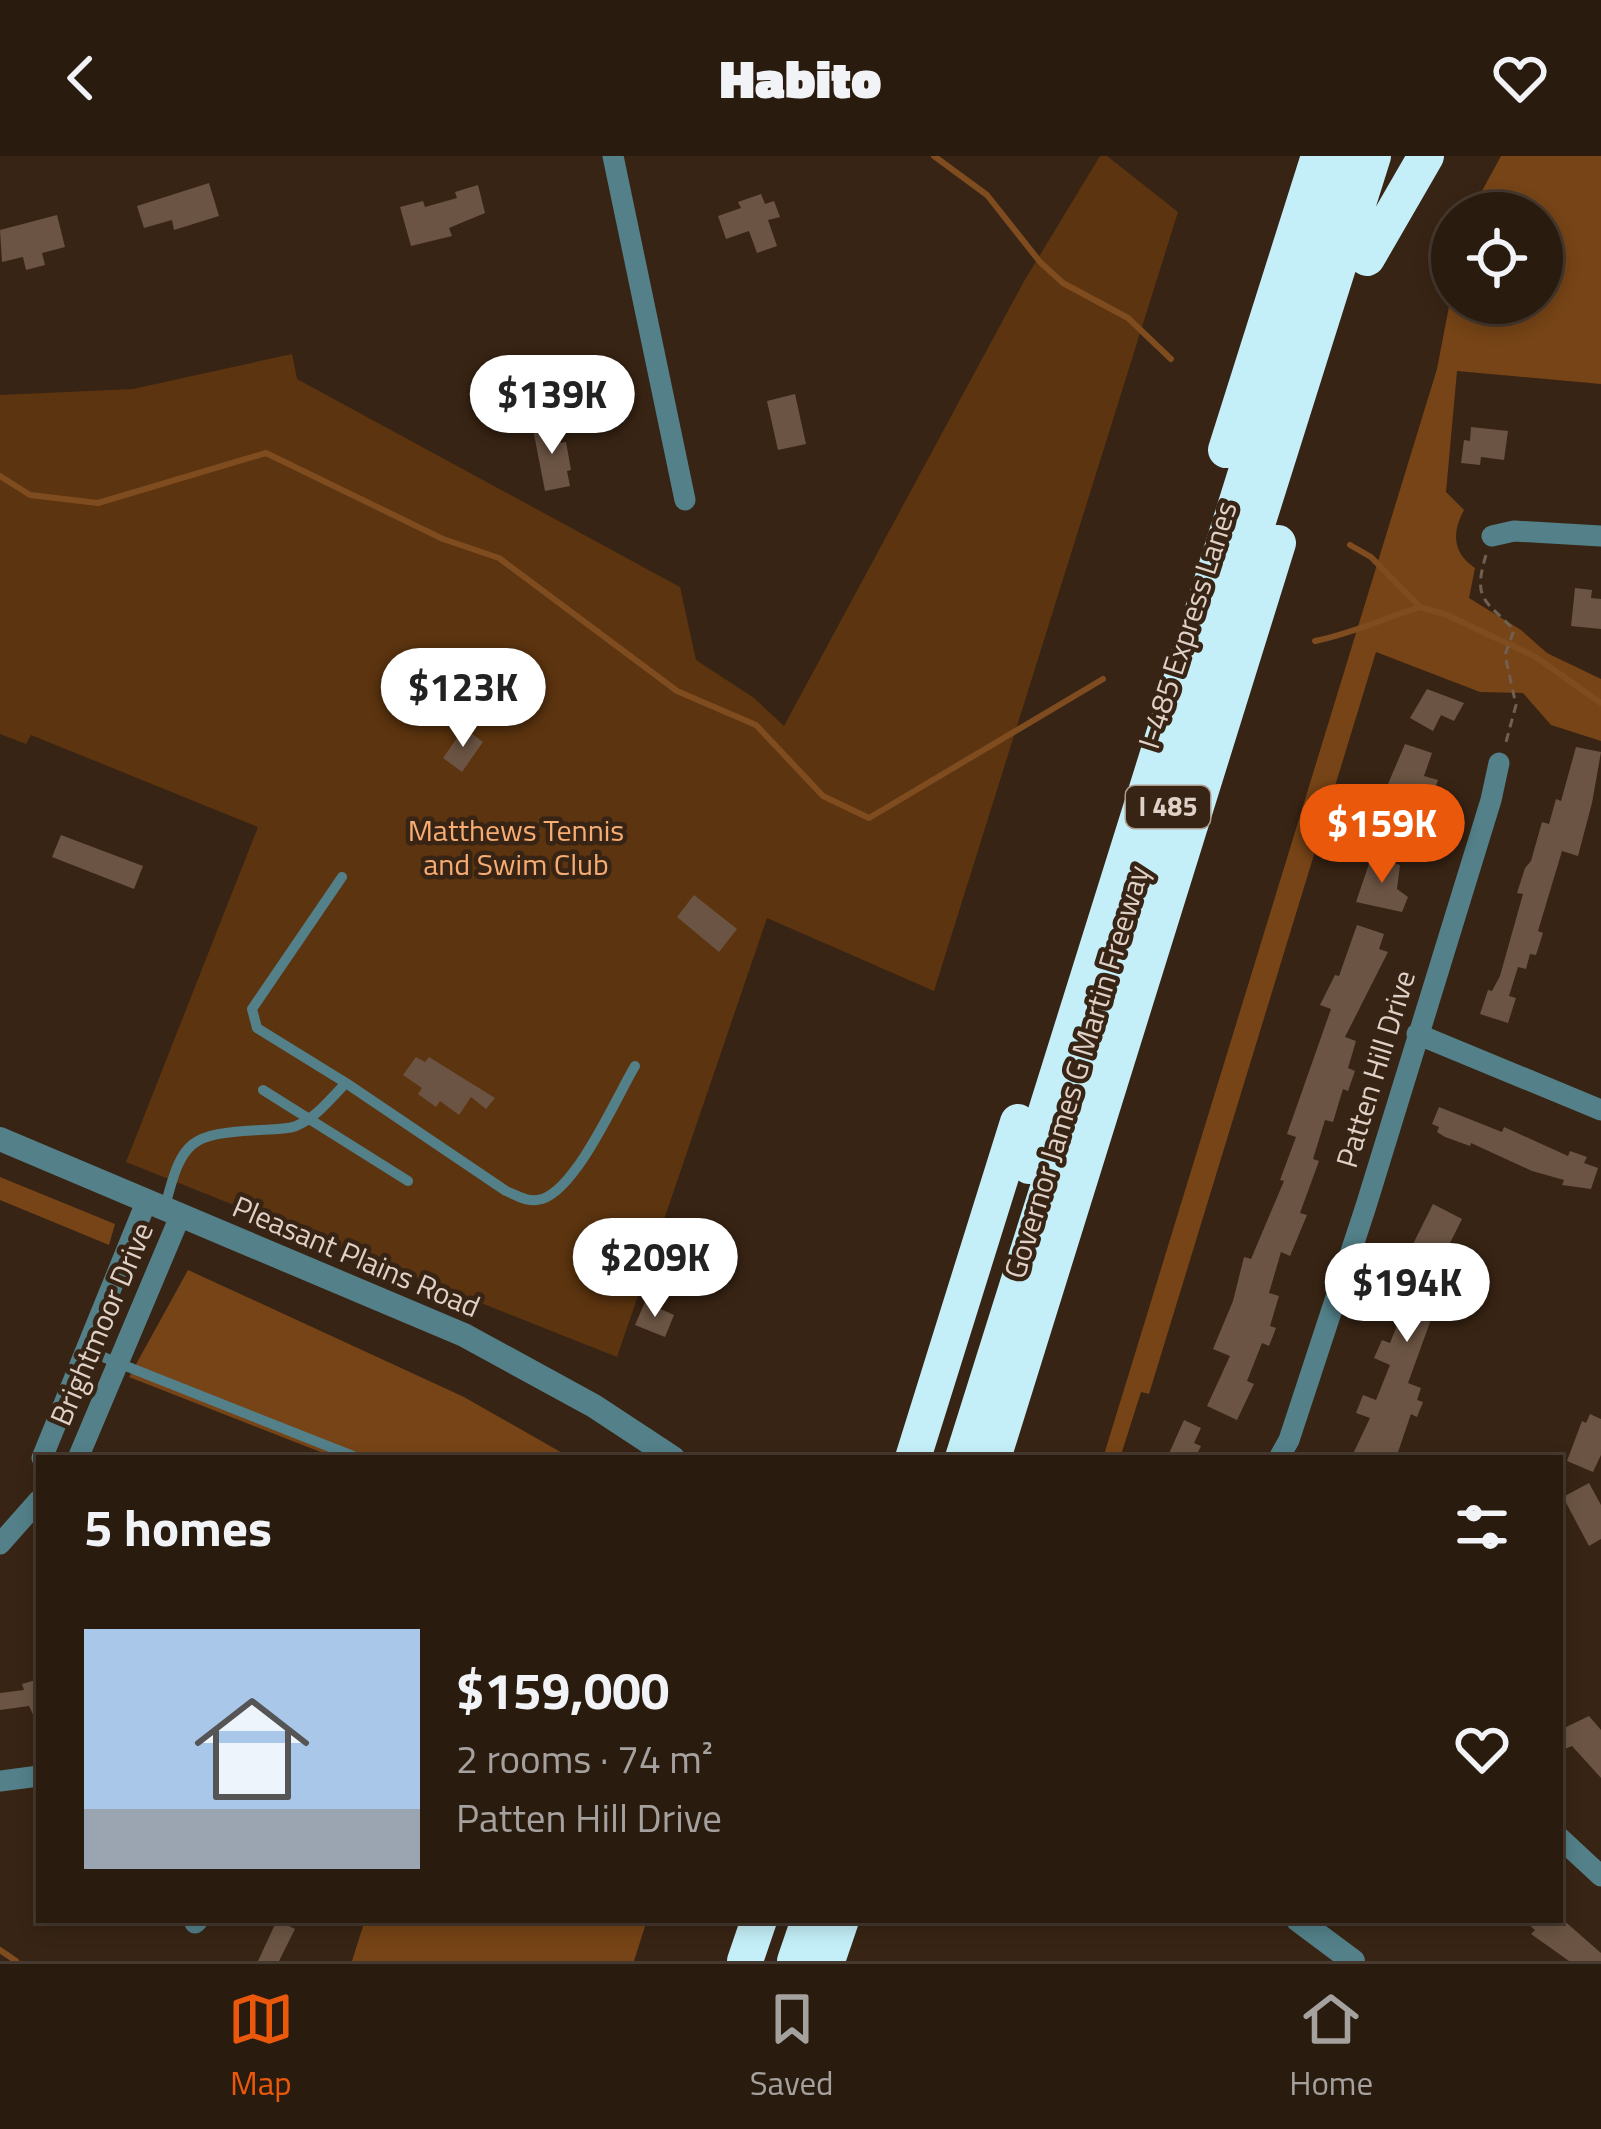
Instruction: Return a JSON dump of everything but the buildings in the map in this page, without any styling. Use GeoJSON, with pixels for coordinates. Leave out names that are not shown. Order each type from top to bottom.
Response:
{"type":"FeatureCollection","features":[{"type":"Feature","properties":{"kind":"highway","name":"Governor James G Martin Freeway"},"geometry":{"type":"LineString","coordinates":[[914,1455],[1318,156]]}},
{"type":"Feature","properties":{"kind":"highway","name":"I-485 Express Lanes"},"geometry":{"type":"LineString","coordinates":[[939,1455],[1346,156]]}},
{"type":"Feature","properties":{"kind":"highway","name":"I-485 Express Lanes"},"geometry":{"type":"LineString","coordinates":[[964,1455],[1372,156]]}},
{"type":"Feature","properties":{"kind":"highway","name":"Governor James G Martin Freeway"},"geometry":{"type":"LineString","coordinates":[[994,1455],[1399,156]]}},
{"type":"Feature","properties":{"kind":"highway"},"geometry":{"type":"LineString","coordinates":[[1367,258],[1426,156]]}},
{"type":"Feature","properties":{"kind":"highway"},"geometry":{"type":"LineString","coordinates":[[1125,1040],[1156,844]]}},
{"type":"Feature","properties":{"kind":"highway"},"geometry":{"type":"LineString","coordinates":[[745,1961],[758,1923]]}},
{"type":"Feature","properties":{"kind":"highway"},"geometry":{"type":"LineString","coordinates":[[771,1961],[784,1923]]}},
{"type":"Feature","properties":{"kind":"highway"},"geometry":{"type":"LineString","coordinates":[[795,1961],[808,1923]]}},
{"type":"Feature","properties":{"kind":"highway"},"geometry":{"type":"LineString","coordinates":[[826,1961],[840,1923]]}},
{"type":"Feature","properties":{"kind":"street"},"geometry":{"type":"LineString","coordinates":[[613,156],[685,500]]}},
{"type":"Feature","properties":{"kind":"street"},"geometry":{"type":"LineString","coordinates":[[1492,536],[1528,531],[1601,536]]}},
{"type":"Feature","properties":{"kind":"street","name":"Patten Hill Drive"},"geometry":{"type":"LineString","coordinates":[[1281,1455],[1334,1306],[1499,763]]}},
{"type":"Feature","properties":{"kind":"street"},"geometry":{"type":"LineString","coordinates":[[1417,1034],[1601,1110]]}},
{"type":"Feature","properties":{"kind":"street","name":"Pleasant Plains Road"},"geometry":{"type":"LineString","coordinates":[[0,1139],[464,1335],[594,1406],[669,1455]]}},
{"type":"Feature","properties":{"kind":"street","name":"Brightmoor Drive"},"geometry":{"type":"LineString","coordinates":[[44,1455],[88,1351],[165,1207]]}},
{"type":"Feature","properties":{"kind":"street","name":"Brightmoor Drive"},"geometry":{"type":"LineString","coordinates":[[80,1455],[118,1363],[165,1207]]}},
{"type":"Feature","properties":{"kind":"street"},"geometry":{"type":"LineString","coordinates":[[0,1544],[36,1503]]}},
{"type":"Feature","properties":{"kind":"street"},"geometry":{"type":"LineString","coordinates":[[0,1781],[36,1777]]}},
{"type":"Feature","properties":{"kind":"street"},"geometry":{"type":"LineString","coordinates":[[1563,1841],[1601,1876]]}},
{"type":"Feature","properties":{"kind":"street"},"geometry":{"type":"LineString","coordinates":[[1302,1923],[1353,1961]]}},
{"type":"Feature","properties":{"kind":"lane"},"geometry":{"type":"LineString","coordinates":[[342,877],[252,1009],[257,1028],[506,1191],[528,1201],[550,1196],[562,1187],[634,1066]]}},
{"type":"Feature","properties":{"kind":"lane"},"geometry":{"type":"LineString","coordinates":[[165,1207],[176,1164],[193,1142],[213,1133],[292,1128],[311,1119],[346,1084]]}},
{"type":"Feature","properties":{"kind":"lane"},"geometry":{"type":"LineString","coordinates":[[263,1090],[408,1181]]}},
{"type":"Feature","properties":{"kind":"lane"},"geometry":{"type":"LineString","coordinates":[[88,1351],[350,1455]]}},
{"type":"Feature","properties":{"kind":"path"},"geometry":{"type":"LineString","coordinates":[[1492,536],[1479,589],[1490,609],[1511,626],[1507,650],[1516,705],[1499,763]]}},
{"type":"Feature","properties":{"kind":"green space","name":"Matthews Tennis and Swim Club"},"geometry":{"type":"Polygon","coordinates":[[[1100,156],[1107,156],[1178,212],[934,991],[767,918],[617,1357],[126,1162],[258,827],[31,735],[26,744],[0,734],[0,395],[133,389],[292,354],[297,379],[680,587],[696,660],[754,698],[784,726],[1023,283],[1100,156]]]}},
{"type":"Feature","properties":{"kind":"shaded area"},"geometry":{"type":"Polygon","coordinates":[[[1501,156],[1601,156],[1601,384],[1457,371],[1446,492],[1464,510],[1456,542],[1475,568],[1469,598],[1521,630],[1547,653],[1601,679],[1601,741],[1551,725],[1523,693],[1480,692],[1376,652],[1149,1394],[1141,1392],[1121,1455],[1104,1455],[1437,369],[1446,324],[1563,324],[1563,192],[1481,192],[1501,156]]]}},
{"type":"Feature","properties":{"kind":"shaded area"},"geometry":{"type":"Polygon","coordinates":[[[0,1177],[115,1224],[109,1245],[0,1200],[0,1177]]]}},
{"type":"Feature","properties":{"kind":"shaded area"},"geometry":{"type":"Polygon","coordinates":[[[188,1270],[464,1397],[566,1455],[328,1455],[129,1377],[188,1270]]]}},
{"type":"Feature","properties":{"kind":"shaded area"},"geometry":{"type":"Polygon","coordinates":[[[364,1923],[646,1923],[634,1961],[352,1961],[364,1923]]]}},
{"type":"Feature","properties":{"kind":"waterway"},"geometry":{"type":"LineString","coordinates":[[934,156],[987,195],[1040,262],[1063,283],[1128,318],[1171,359]]}},
{"type":"Feature","properties":{"kind":"waterway"},"geometry":{"type":"LineString","coordinates":[[0,476],[30,495],[98,503],[266,453],[443,539],[499,558],[677,691],[756,725],[823,796],[869,818],[1103,679]]}},
{"type":"Feature","properties":{"kind":"waterway"},"geometry":{"type":"LineString","coordinates":[[1350,545],[1371,557],[1420,607],[1536,657],[1601,703]]}},
{"type":"Feature","properties":{"kind":"waterway"},"geometry":{"type":"LineString","coordinates":[[1315,641],[1420,607]]}},
{"type":"Feature","properties":{"kind":"waterway"},"geometry":{"type":"LineString","coordinates":[[0,1950],[16,1961]]}}]}
